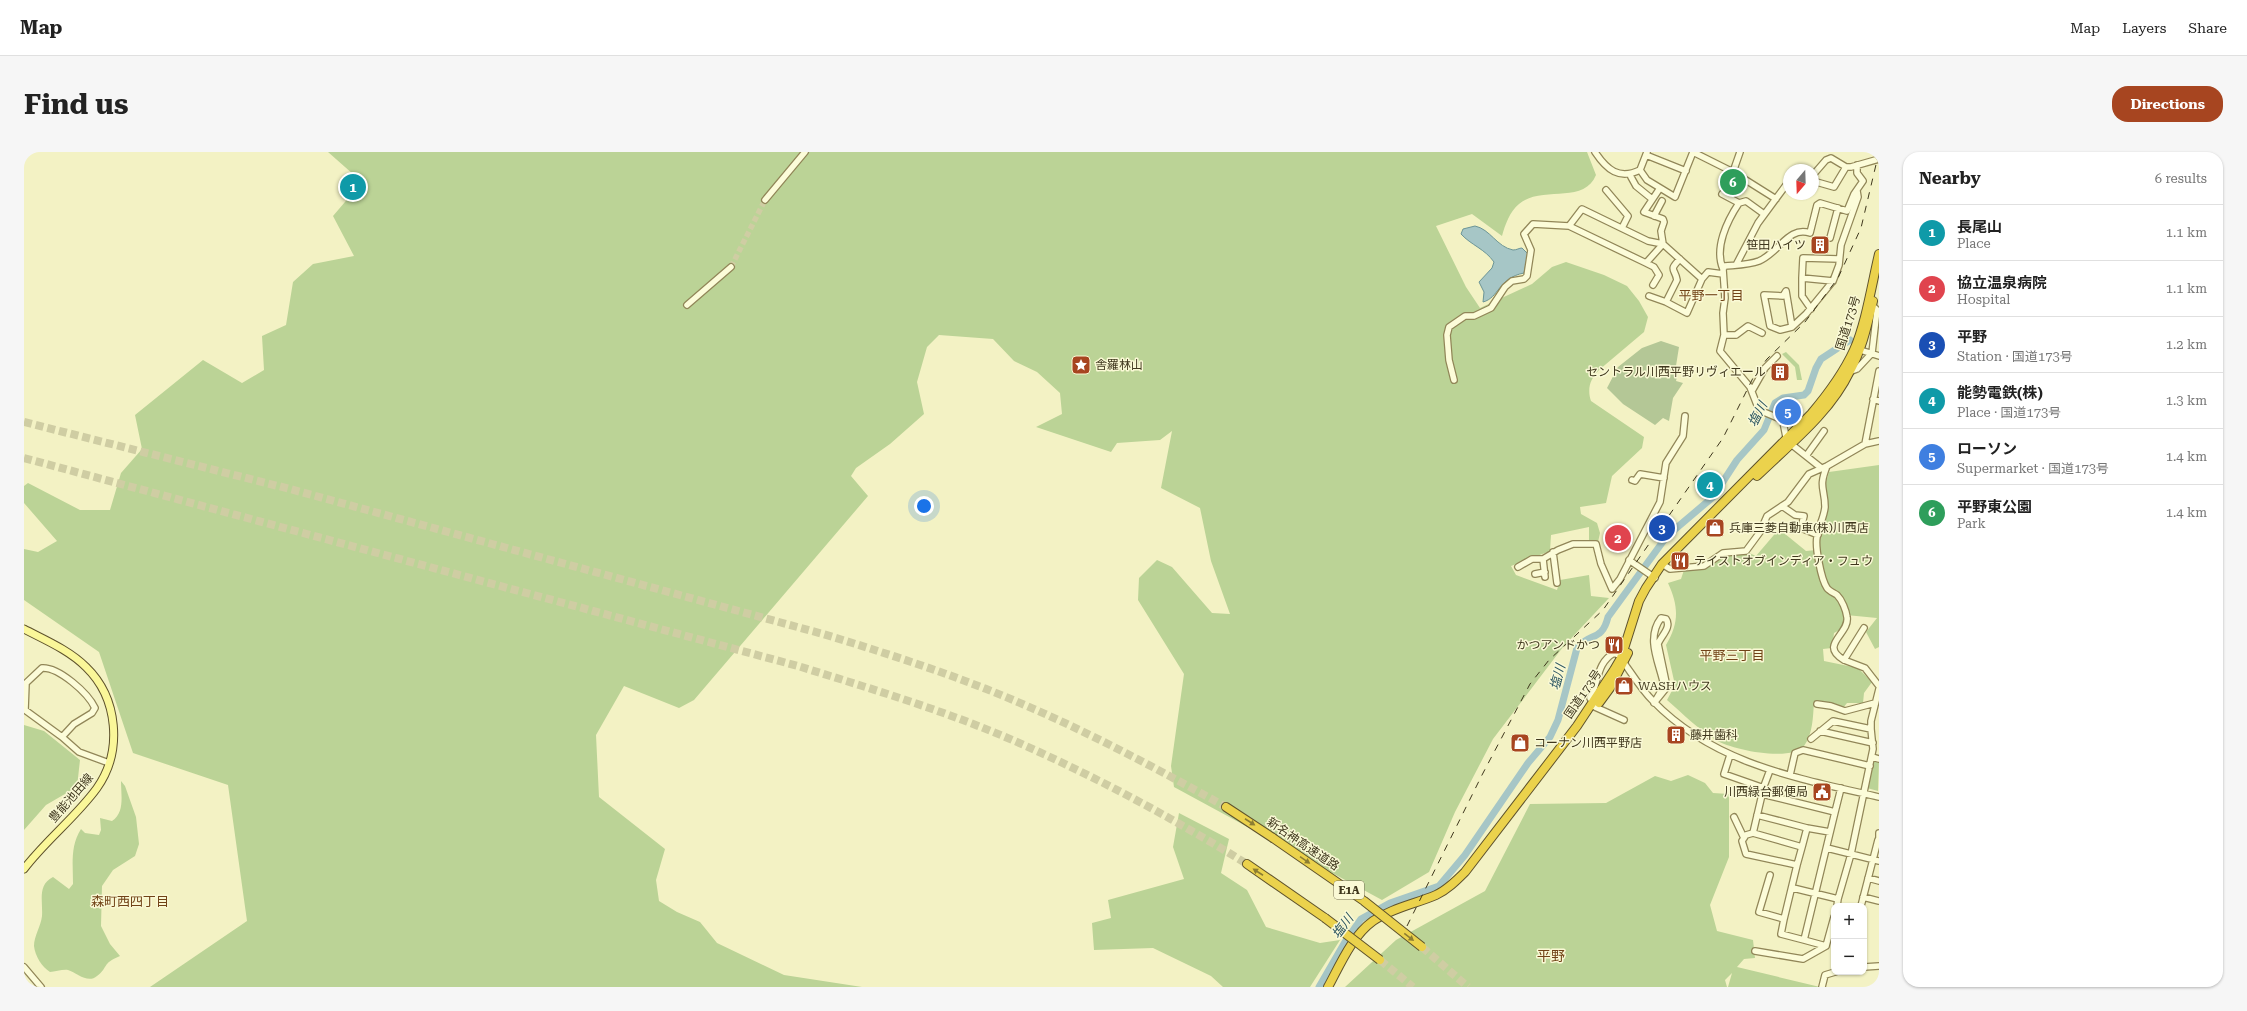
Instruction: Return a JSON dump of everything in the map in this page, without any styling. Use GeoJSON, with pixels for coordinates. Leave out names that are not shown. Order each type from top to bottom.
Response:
{"type":"FeatureCollection","features":[{"type":"Feature","properties":{"kind":"highway","name":"国道173号"},"geometry":{"type":"LineString","coordinates":[[1334,987],[1366,934],[1397,913],[1439,899],[1456,888],[1476,867],[1594,704],[1622,659],[1655,578],[1664,565],[1836,395],[1858,349],[1870,303],[1879,254]]}},
{"type":"Feature","properties":{"kind":"highway","name":"国道173号"},"geometry":{"type":"LineString","coordinates":[[1870,303],[1879,277]]}},
{"type":"Feature","properties":{"kind":"highway","name":"国道173号"},"geometry":{"type":"LineString","coordinates":[[1328,987],[1358,936],[1373,922],[1396,909],[1437,894],[1450,886],[1465,872],[1492,839],[1594,704]]}},
{"type":"Feature","properties":{"kind":"highway","name":"新名神高速道路"},"geometry":{"type":"LineString","coordinates":[[1226,808],[1345,887],[1422,947]]}},
{"type":"Feature","properties":{"kind":"highway"},"geometry":{"type":"LineString","coordinates":[[1247,864],[1325,918],[1380,960]]}},
{"type":"Feature","properties":{"kind":"main road","name":"豊能池田線"},"geometry":{"type":"LineString","coordinates":[[24,629],[59,647],[86,666],[100,684],[109,704],[114,723],[114,739],[109,762],[97,788],[46,842],[24,870]]}},
{"type":"Feature","properties":{"kind":"street"},"geometry":{"type":"LineString","coordinates":[[766,200],[805,152]]}},
{"type":"Feature","properties":{"kind":"street"},"geometry":{"type":"LineString","coordinates":[[1595,152],[1600,160],[1615,173],[1630,175],[1640,170],[1646,154],[1686,171]]}},
{"type":"Feature","properties":{"kind":"street"},"geometry":{"type":"LineString","coordinates":[[1640,170],[1647,180],[1675,196],[1693,152],[1733,172],[1776,199]]}},
{"type":"Feature","properties":{"kind":"street"},"geometry":{"type":"LineString","coordinates":[[1733,172],[1740,152]]}},
{"type":"Feature","properties":{"kind":"street"},"geometry":{"type":"LineString","coordinates":[[1827,152],[1831,158],[1846,167],[1879,159]]}},
{"type":"Feature","properties":{"kind":"street"},"geometry":{"type":"LineString","coordinates":[[1872,160],[1874,152]]}},
{"type":"Feature","properties":{"kind":"street"},"geometry":{"type":"LineString","coordinates":[[1819,168],[1826,160],[1831,158]]}},
{"type":"Feature","properties":{"kind":"street"},"geometry":{"type":"LineString","coordinates":[[1723,272],[1725,266],[1759,261],[1779,248],[1793,232],[1802,230],[1810,233],[1817,205],[1820,203],[1847,211],[1863,181],[1858,173],[1857,165]]}},
{"type":"Feature","properties":{"kind":"street"},"geometry":{"type":"LineString","coordinates":[[1819,183],[1834,187],[1846,167]]}},
{"type":"Feature","properties":{"kind":"street"},"geometry":{"type":"LineString","coordinates":[[1630,177],[1636,186],[1652,199]]}},
{"type":"Feature","properties":{"kind":"street"},"geometry":{"type":"LineString","coordinates":[[1660,188],[1644,212],[1663,219],[1664,222],[1661,231],[1663,244]]}},
{"type":"Feature","properties":{"kind":"street"},"geometry":{"type":"LineString","coordinates":[[1736,265],[1764,214],[1783,189]]}},
{"type":"Feature","properties":{"kind":"street"},"geometry":{"type":"LineString","coordinates":[[1606,190],[1628,216],[1622,228]]}},
{"type":"Feature","properties":{"kind":"street"},"geometry":{"type":"LineString","coordinates":[[1792,327],[1786,291],[1783,296],[1764,295],[1770,326],[1780,330],[1792,327],[1811,308],[1833,281],[1841,245],[1858,197],[1857,191]]}},
{"type":"Feature","properties":{"kind":"street"},"geometry":{"type":"LineString","coordinates":[[1722,194],[1739,203],[1746,201],[1764,214]]}},
{"type":"Feature","properties":{"kind":"street"},"geometry":{"type":"LineString","coordinates":[[1654,216],[1662,201]]}},
{"type":"Feature","properties":{"kind":"street"},"geometry":{"type":"LineString","coordinates":[[1739,203],[1725,228],[1720,256],[1725,298],[1723,313],[1724,335],[1720,351],[1752,391],[1759,410],[1778,418],[1783,422],[1789,441],[1820,468]]}},
{"type":"Feature","properties":{"kind":"street"},"geometry":{"type":"LineString","coordinates":[[1830,238],[1838,208]]}},
{"type":"Feature","properties":{"kind":"street"},"geometry":{"type":"LineString","coordinates":[[1569,226],[1582,209],[1648,241],[1663,244],[1702,279]]}},
{"type":"Feature","properties":{"kind":"street"},"geometry":{"type":"LineString","coordinates":[[1454,380],[1448,353],[1447,335],[1450,327],[1465,316],[1474,316],[1491,308],[1505,287],[1512,281],[1527,276],[1531,250],[1524,234],[1533,224],[1569,226],[1654,267],[1659,275],[1653,285]]}},
{"type":"Feature","properties":{"kind":"street"},"geometry":{"type":"LineString","coordinates":[[1646,263],[1663,244]]}},
{"type":"Feature","properties":{"kind":"street"},"geometry":{"type":"LineString","coordinates":[[1811,308],[1802,296],[1803,258],[1839,259]]}},
{"type":"Feature","properties":{"kind":"street"},"geometry":{"type":"LineString","coordinates":[[1666,302],[1677,280],[1672,270],[1673,266],[1680,259]]}},
{"type":"Feature","properties":{"kind":"street"},"geometry":{"type":"LineString","coordinates":[[687,305],[731,267]]}},
{"type":"Feature","properties":{"kind":"street"},"geometry":{"type":"LineString","coordinates":[[1649,296],[1666,302],[1687,313],[1702,279],[1708,272],[1723,272]]}},
{"type":"Feature","properties":{"kind":"street"},"geometry":{"type":"LineString","coordinates":[[1802,278],[1833,281]]}},
{"type":"Feature","properties":{"kind":"street"},"geometry":{"type":"LineString","coordinates":[[1846,372],[1857,370],[1872,354],[1877,310],[1870,303]]}},
{"type":"Feature","properties":{"kind":"street"},"geometry":{"type":"LineString","coordinates":[[1724,335],[1736,334],[1748,326],[1762,333]]}},
{"type":"Feature","properties":{"kind":"street"},"geometry":{"type":"LineString","coordinates":[[1873,346],[1879,349]]}},
{"type":"Feature","properties":{"kind":"street"},"geometry":{"type":"LineString","coordinates":[[1858,349],[1879,356]]}},
{"type":"Feature","properties":{"kind":"street"},"geometry":{"type":"LineString","coordinates":[[1752,391],[1765,368],[1777,356]]}},
{"type":"Feature","properties":{"kind":"street"},"geometry":{"type":"LineString","coordinates":[[1865,444],[1879,371]]}},
{"type":"Feature","properties":{"kind":"street"},"geometry":{"type":"LineString","coordinates":[[1873,399],[1879,401]]}},
{"type":"Feature","properties":{"kind":"street"},"geometry":{"type":"LineString","coordinates":[[1518,567],[1532,559],[1543,559],[1553,552],[1573,544],[1596,544],[1601,564],[1612,589],[1620,579],[1660,502],[1669,456],[1677,447],[1683,436],[1685,416]]}},
{"type":"Feature","properties":{"kind":"street"},"geometry":{"type":"LineString","coordinates":[[1806,456],[1824,431]]}},
{"type":"Feature","properties":{"kind":"street"},"geometry":{"type":"LineString","coordinates":[[1664,565],[1670,569],[1704,566],[1723,553],[1746,551],[1760,532],[1767,516],[1788,502],[1809,474],[1827,466],[1865,444],[1879,440]]}},
{"type":"Feature","properties":{"kind":"street"},"geometry":{"type":"LineString","coordinates":[[1827,466],[1822,478],[1825,509],[1818,535],[1819,561],[1827,587],[1838,596],[1847,617],[1845,629],[1836,638],[1834,645],[1838,657],[1866,668],[1879,686]]}},
{"type":"Feature","properties":{"kind":"street"},"geometry":{"type":"LineString","coordinates":[[1632,480],[1635,481],[1640,474],[1664,478]]}},
{"type":"Feature","properties":{"kind":"street"},"geometry":{"type":"LineString","coordinates":[[1782,506],[1795,515],[1804,516],[1801,528],[1818,535]]}},
{"type":"Feature","properties":{"kind":"street"},"geometry":{"type":"LineString","coordinates":[[1553,552],[1557,583]]}},
{"type":"Feature","properties":{"kind":"street"},"geometry":{"type":"LineString","coordinates":[[1535,574],[1545,575],[1543,559]]}},
{"type":"Feature","properties":{"kind":"street"},"geometry":{"type":"LineString","coordinates":[[1629,560],[1655,578]]}},
{"type":"Feature","properties":{"kind":"street"},"geometry":{"type":"LineString","coordinates":[[1661,618],[1666,619],[1668,622],[1668,627],[1658,644],[1667,687],[1654,702],[1664,686],[1653,644],[1657,623],[1661,618]]}},
{"type":"Feature","properties":{"kind":"street"},"geometry":{"type":"LineString","coordinates":[[1844,660],[1864,628]]}},
{"type":"Feature","properties":{"kind":"street"},"geometry":{"type":"LineString","coordinates":[[1624,720],[1594,704],[1590,698],[1596,687],[1604,661],[1614,653],[1622,659],[1654,702],[1681,727],[1711,747],[1770,770],[1879,797]]}},
{"type":"Feature","properties":{"kind":"street"},"geometry":{"type":"LineString","coordinates":[[62,737],[74,724],[92,713],[95,708],[84,691],[68,679],[42,668],[26,683],[24,708],[26,713],[62,737],[79,752],[109,762]]}},
{"type":"Feature","properties":{"kind":"street"},"geometry":{"type":"LineString","coordinates":[[1837,903],[1851,854],[1872,756],[1873,742],[1871,729],[1879,689]]}},
{"type":"Feature","properties":{"kind":"street"},"geometry":{"type":"LineString","coordinates":[[1817,704],[1831,706],[1846,711],[1875,704]]}},
{"type":"Feature","properties":{"kind":"street"},"geometry":{"type":"LineString","coordinates":[[1811,739],[1820,730],[1833,721],[1871,729]]}},
{"type":"Feature","properties":{"kind":"street"},"geometry":{"type":"LineString","coordinates":[[1820,730],[1873,742],[1879,740]]}},
{"type":"Feature","properties":{"kind":"street"},"geometry":{"type":"LineString","coordinates":[[1790,775],[1795,753],[1803,750],[1870,766]]}},
{"type":"Feature","properties":{"kind":"street"},"geometry":{"type":"LineString","coordinates":[[1730,755],[1724,774],[1764,788]]}},
{"type":"Feature","properties":{"kind":"street"},"geometry":{"type":"LineString","coordinates":[[1872,756],[1879,759]]}},
{"type":"Feature","properties":{"kind":"street"},"geometry":{"type":"LineString","coordinates":[[1753,833],[1762,794],[1770,770]]}},
{"type":"Feature","properties":{"kind":"street"},"geometry":{"type":"LineString","coordinates":[[1804,940],[1841,788]]}},
{"type":"Feature","properties":{"kind":"street"},"geometry":{"type":"LineString","coordinates":[[1762,794],[1835,812]]}},
{"type":"Feature","properties":{"kind":"street"},"geometry":{"type":"LineString","coordinates":[[1757,815],[1830,832]]}},
{"type":"Feature","properties":{"kind":"street"},"geometry":{"type":"LineString","coordinates":[[1734,817],[1744,838]]}},
{"type":"Feature","properties":{"kind":"street"},"geometry":{"type":"LineString","coordinates":[[1808,828],[1797,865],[1793,888],[1781,934],[1826,946]]}},
{"type":"Feature","properties":{"kind":"street"},"geometry":{"type":"LineString","coordinates":[[1797,865],[1746,854],[1742,841],[1746,835],[1753,833],[1802,847]]}},
{"type":"Feature","properties":{"kind":"street"},"geometry":{"type":"LineString","coordinates":[[1862,903],[1879,833]]}},
{"type":"Feature","properties":{"kind":"street"},"geometry":{"type":"LineString","coordinates":[[1826,848],[1879,861]]}},
{"type":"Feature","properties":{"kind":"street"},"geometry":{"type":"LineString","coordinates":[[1770,875],[1759,912],[1784,919]]}},
{"type":"Feature","properties":{"kind":"street"},"geometry":{"type":"LineString","coordinates":[[1868,878],[1879,881]]}},
{"type":"Feature","properties":{"kind":"street"},"geometry":{"type":"LineString","coordinates":[[1793,888],[1838,899]]}},
{"type":"Feature","properties":{"kind":"street"},"geometry":{"type":"LineString","coordinates":[[1863,897],[1879,901]]}},
{"type":"Feature","properties":{"kind":"street"},"geometry":{"type":"LineString","coordinates":[[1755,951],[1803,959],[1826,946],[1831,930]]}},
{"type":"Feature","properties":{"kind":"street"},"geometry":{"type":"LineString","coordinates":[[1867,967],[1879,966]]}},
{"type":"Feature","properties":{"kind":"street"},"geometry":{"type":"LineString","coordinates":[[24,967],[41,987]]}},
{"type":"Feature","properties":{"kind":"street"},"geometry":{"type":"LineString","coordinates":[[1822,987],[1825,975],[1831,973]]}},
{"type":"Feature","properties":{"kind":"green space"},"geometry":{"type":"Polygon","coordinates":[[[328,152],[1587,152],[1596,175],[1590,184],[1582,190],[1539,196],[1528,199],[1519,204],[1510,214],[1502,236],[1472,214],[1436,226],[1466,287],[1480,308],[1532,284],[1552,267],[1566,262],[1604,275],[1627,286],[1639,301],[1648,317],[1644,332],[1599,370],[1593,377],[1589,388],[1591,401],[1644,437],[1642,448],[1612,476],[1606,503],[1580,507],[1581,514],[1597,523],[1600,533],[1598,542],[1589,541],[1589,527],[1551,535],[1550,551],[1511,566],[1516,575],[1557,590],[1560,580],[1589,575],[1591,596],[1609,598],[1563,647],[1493,739],[1455,812],[1429,872],[1382,900],[1174,787],[1171,766],[1184,674],[1138,600],[1139,578],[1157,560],[1172,567],[1212,613],[1230,614],[1211,561],[1200,508],[1161,488],[1172,431],[1160,440],[1117,443],[1111,452],[1036,427],[1062,414],[1060,393],[1037,372],[1014,361],[993,339],[939,335],[927,347],[917,382],[924,414],[890,444],[856,468],[851,476],[868,496],[694,700],[679,708],[624,686],[596,735],[599,797],[665,849],[656,880],[659,901],[677,912],[700,922],[717,943],[784,975],[862,987],[150,987],[247,921],[228,785],[133,753],[99,652],[24,600],[24,549],[38,552],[57,541],[24,503],[24,486],[28,483],[80,510],[110,510],[121,473],[142,449],[135,415],[203,360],[242,383],[264,370],[262,336],[286,325],[293,282],[313,264],[354,256],[333,216],[362,182],[328,152]]]}},
{"type":"Feature","properties":{"kind":"green space"},"geometry":{"type":"Polygon","coordinates":[[[1733,172],[1740,177],[1733,191],[1726,187],[1733,172]]]}},
{"type":"Feature","properties":{"kind":"green space"},"geometry":{"type":"Polygon","coordinates":[[[1661,341],[1679,347],[1675,372],[1678,373],[1676,381],[1683,383],[1673,398],[1669,421],[1663,418],[1655,425],[1623,404],[1607,388],[1618,367],[1642,348],[1661,341]]]}},
{"type":"Feature","properties":{"kind":"green space"},"geometry":{"type":"Polygon","coordinates":[[[1786,352],[1799,365],[1802,380],[1797,380],[1795,367],[1782,354],[1786,352]]]}},
{"type":"Feature","properties":{"kind":"green space"},"geometry":{"type":"Polygon","coordinates":[[[1879,465],[1879,647],[1875,649],[1866,632],[1877,618],[1846,615],[1843,628],[1834,633],[1832,648],[1823,649],[1824,661],[1858,668],[1872,682],[1864,693],[1863,703],[1847,703],[1843,708],[1814,702],[1812,725],[1809,736],[1804,746],[1797,751],[1775,754],[1747,751],[1724,744],[1709,736],[1667,700],[1675,685],[1666,645],[1673,629],[1676,615],[1676,607],[1668,583],[1681,579],[1684,570],[1704,570],[1725,556],[1747,552],[1756,556],[1779,529],[1806,551],[1816,550],[1827,512],[1824,489],[1829,472],[1879,465]]]}},
{"type":"Feature","properties":{"kind":"green space"},"geometry":{"type":"Polygon","coordinates":[[[24,725],[44,731],[80,760],[77,787],[46,805],[24,830],[24,725]]]}},
{"type":"Feature","properties":{"kind":"green space"},"geometry":{"type":"Polygon","coordinates":[[[1874,760],[1879,762],[1878,791],[1867,788],[1874,760]]]}},
{"type":"Feature","properties":{"kind":"green space"},"geometry":{"type":"Polygon","coordinates":[[[1688,775],[1705,783],[1713,793],[1729,794],[1729,857],[1710,905],[1717,931],[1753,940],[1755,958],[1744,959],[1737,967],[1820,987],[1728,987],[1732,973],[1725,980],[1727,987],[1345,987],[1396,940],[1485,891],[1530,804],[1606,803],[1655,776],[1671,781],[1688,775]]]}},
{"type":"Feature","properties":{"kind":"green space"},"geometry":{"type":"Polygon","coordinates":[[[121,781],[125,786],[136,817],[139,844],[135,856],[113,870],[102,886],[101,926],[110,944],[120,956],[110,961],[101,973],[90,979],[68,970],[50,972],[39,961],[34,946],[42,916],[43,889],[48,880],[53,877],[69,889],[73,884],[73,856],[77,835],[81,829],[85,833],[99,835],[101,830],[100,818],[112,821],[116,817],[121,808],[121,781]]]}},
{"type":"Feature","properties":{"kind":"green space"},"geometry":{"type":"Polygon","coordinates":[[[1179,813],[1229,839],[1221,873],[1247,890],[1266,927],[1320,943],[1340,940],[1310,987],[1223,987],[1211,976],[1153,948],[1094,950],[1092,923],[1111,918],[1108,900],[1184,879],[1173,847],[1179,813]]]}},
{"type":"Feature","properties":{"kind":"water"},"geometry":{"type":"Polygon","coordinates":[[[1475,226],[1485,231],[1507,248],[1513,250],[1522,248],[1528,254],[1524,273],[1509,279],[1488,300],[1483,302],[1484,292],[1479,282],[1492,268],[1494,262],[1461,234],[1463,229],[1475,226]]]}},
{"type":"Feature","properties":{"kind":"waterway","name":"塩川"},"geometry":{"type":"LineString","coordinates":[[1319,987],[1345,942],[1361,919],[1390,903],[1439,886],[1465,855],[1528,763],[1550,737],[1558,720],[1577,648],[1586,640],[1599,634],[1608,617],[1667,536],[1713,497],[1737,460],[1764,430],[1775,403],[1783,398],[1804,395],[1808,391],[1816,368],[1821,359],[1850,340]]}},
{"type":"Feature","properties":{"kind":"tunnel"},"geometry":{"type":"LineString","coordinates":[[731,267],[765,200]]}},
{"type":"Feature","properties":{"kind":"tunnel"},"geometry":{"type":"LineString","coordinates":[[24,422],[290,489],[823,634],[883,653],[981,687],[1044,713],[1136,758],[1226,807]]}},
{"type":"Feature","properties":{"kind":"tunnel"},"geometry":{"type":"LineString","coordinates":[[24,458],[798,666],[914,703],[998,734],[1083,773],[1166,816],[1247,864]]}},
{"type":"Feature","properties":{"kind":"tunnel"},"geometry":{"type":"LineString","coordinates":[[1422,947],[1468,987]]}},
{"type":"Feature","properties":{"kind":"tunnel"},"geometry":{"type":"LineString","coordinates":[[1380,960],[1413,987]]}},
{"type":"Feature","properties":{"kind":"railway"},"geometry":{"type":"LineString","coordinates":[[1661,527],[1723,438],[1754,376],[1767,359],[1805,322],[1838,278],[1861,228],[1879,152]]}},
{"type":"Feature","properties":{"kind":"railway"},"geometry":{"type":"LineString","coordinates":[[1407,926],[1482,775],[1530,684],[1549,660],[1603,610],[1649,544]]}},
{"type":"Feature","properties":{"kind":"place","name":"平野東公園"},"geometry":{"type":"Point","coordinates":[1733,182]}},
{"type":"Feature","properties":{"kind":"place","name":"長尾山"},"geometry":{"type":"Point","coordinates":[353,187]}},
{"type":"Feature","properties":{"kind":"place","name":"笹田ハイツ"},"geometry":{"type":"Point","coordinates":[1820,245]}},
{"type":"Feature","properties":{"kind":"place","name":"舎羅林山"},"geometry":{"type":"Point","coordinates":[1081,365]}},
{"type":"Feature","properties":{"kind":"place","name":"セントラル川西平野リヴィエール"},"geometry":{"type":"Point","coordinates":[1780,372]}},
{"type":"Feature","properties":{"kind":"place","name":"ローソン"},"geometry":{"type":"Point","coordinates":[1788,412]}},
{"type":"Feature","properties":{"kind":"place","name":"能勢電鉄(株)"},"geometry":{"type":"Point","coordinates":[1710,485]}},
{"type":"Feature","properties":{"kind":"place","name":"平野"},"geometry":{"type":"Point","coordinates":[1662,528]}},
{"type":"Feature","properties":{"kind":"place","name":"兵庫三菱自動車(株)川西店"},"geometry":{"type":"Point","coordinates":[1715,528]}},
{"type":"Feature","properties":{"kind":"place","name":"協立温泉病院"},"geometry":{"type":"Point","coordinates":[1618,538]}},
{"type":"Feature","properties":{"kind":"place","name":"テイストオブインディア・フュウ"},"geometry":{"type":"Point","coordinates":[1680,561]}},
{"type":"Feature","properties":{"kind":"place","name":"かつアンドかつ"},"geometry":{"type":"Point","coordinates":[1614,645]}},
{"type":"Feature","properties":{"kind":"place","name":"WASHハウス"},"geometry":{"type":"Point","coordinates":[1624,686]}},
{"type":"Feature","properties":{"kind":"place","name":"藤井歯科"},"geometry":{"type":"Point","coordinates":[1676,735]}},
{"type":"Feature","properties":{"kind":"place","name":"コーナン川西平野店"},"geometry":{"type":"Point","coordinates":[1520,743]}},
{"type":"Feature","properties":{"kind":"place","name":"川西緑台郵便局"},"geometry":{"type":"Point","coordinates":[1822,792]}},
{"type":"Feature","properties":{"kind":"district","name":"平野一丁目"},"geometry":{"type":"Point","coordinates":[1711,295]}},
{"type":"Feature","properties":{"kind":"district","name":"平野三丁目"},"geometry":{"type":"Point","coordinates":[1732,655]}},
{"type":"Feature","properties":{"kind":"district","name":"森町西四丁目"},"geometry":{"type":"Point","coordinates":[130,901]}},
{"type":"Feature","properties":{"kind":"district","name":"平野"},"geometry":{"type":"Point","coordinates":[1551,956]}}]}
